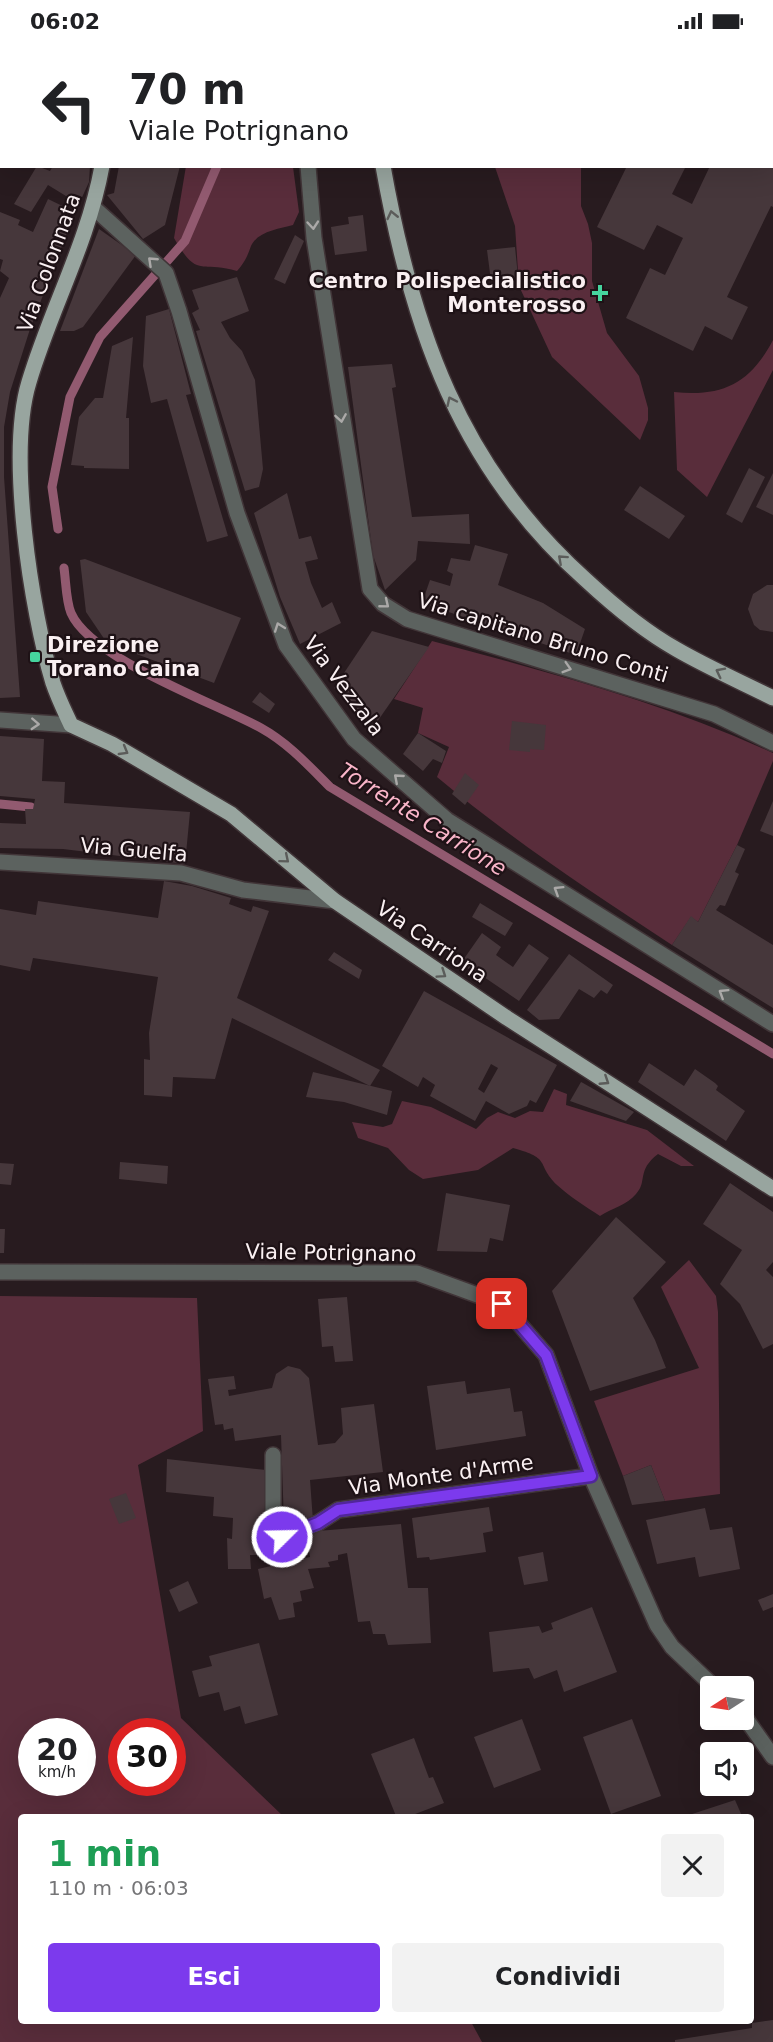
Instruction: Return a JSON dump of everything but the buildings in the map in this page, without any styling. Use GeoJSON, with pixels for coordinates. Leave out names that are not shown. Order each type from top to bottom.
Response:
{"type":"FeatureCollection","features":[{"type":"Feature","properties":{"kind":"main road","name":"Via Colonnata"},"geometry":{"type":"LineString","coordinates":[[71,725],[54,684],[27,556],[20,447],[28,384],[99,212],[102,168]]}},
{"type":"Feature","properties":{"kind":"main road"},"geometry":{"type":"LineString","coordinates":[[383,168],[407,279],[449,399],[481,458],[520,513],[552,550],[609,602],[674,648],[773,698]]}},
{"type":"Feature","properties":{"kind":"main road","name":"Via Carriona"},"geometry":{"type":"LineString","coordinates":[[71,725],[112,744],[231,814],[334,901],[507,1018],[773,1189]]}},
{"type":"Feature","properties":{"kind":"street","name":"Via capitano Bruno Conti"},"geometry":{"type":"LineString","coordinates":[[308,168],[314,238],[370,589],[383,604],[406,619],[714,714],[773,743]]}},
{"type":"Feature","properties":{"kind":"street","name":"Via Vezzala"},"geometry":{"type":"LineString","coordinates":[[99,212],[166,273],[237,513],[286,645],[354,739],[447,820],[773,1024]]}},
{"type":"Feature","properties":{"kind":"street"},"geometry":{"type":"LineString","coordinates":[[0,720],[71,725]]}},
{"type":"Feature","properties":{"kind":"street","name":"Via Guelfa"},"geometry":{"type":"LineString","coordinates":[[0,862],[182,873],[243,890],[334,901]]}},
{"type":"Feature","properties":{"kind":"street","name":"Viale Potrignano"},"geometry":{"type":"LineString","coordinates":[[0,1272],[417,1273],[502,1304],[546,1355],[591,1476],[657,1625],[672,1647],[702,1676]]}},
{"type":"Feature","properties":{"kind":"street","name":"Via Monte d'Arme"},"geometry":{"type":"LineString","coordinates":[[273,1455],[273,1532],[282,1537],[318,1523],[338,1510],[591,1476]]}},
{"type":"Feature","properties":{"kind":"street"},"geometry":{"type":"LineString","coordinates":[[754,1730],[773,1757]]}},
{"type":"Feature","properties":{"kind":"shaded area"},"geometry":{"type":"Polygon","coordinates":[[[186,168],[293,168],[299,212],[293,225],[269,231],[254,241],[246,259],[237,271],[195,264],[182,251],[174,238],[186,168]]]}},
{"type":"Feature","properties":{"kind":"shaded area"},"geometry":{"type":"Polygon","coordinates":[[[495,168],[581,168],[581,206],[592,243],[592,281],[607,333],[639,376],[648,408],[648,420],[640,440],[552,357],[519,286],[515,226],[495,168]]]}},
{"type":"Feature","properties":{"kind":"shaded area"},"geometry":{"type":"Polygon","coordinates":[[[773,340],[773,370],[707,497],[677,470],[674,392],[706,392],[733,384],[755,367],[773,340]]]}},
{"type":"Feature","properties":{"kind":"shaded area"},"geometry":{"type":"Polygon","coordinates":[[[432,641],[562,677],[648,704],[773,753],[773,761],[737,845],[698,922],[691,917],[672,945],[523,843],[437,777],[449,747],[418,733],[423,708],[394,699],[432,641]]]}},
{"type":"Feature","properties":{"kind":"shaded area"},"geometry":{"type":"Polygon","coordinates":[[[554,1089],[567,1094],[566,1105],[647,1130],[694,1166],[681,1166],[658,1154],[647,1166],[636,1194],[624,1204],[600,1216],[557,1185],[550,1178],[542,1162],[534,1155],[513,1148],[478,1170],[423,1179],[409,1170],[388,1148],[358,1138],[352,1122],[383,1127],[392,1124],[402,1101],[431,1107],[476,1129],[487,1118],[498,1112],[515,1118],[530,1111],[543,1112],[554,1089]]]}},
{"type":"Feature","properties":{"kind":"shaded area"},"geometry":{"type":"Polygon","coordinates":[[[689,1260],[716,1296],[720,1494],[665,1501],[651,1465],[623,1476],[594,1401],[699,1368],[661,1287],[689,1260]]]}},
{"type":"Feature","properties":{"kind":"shaded area"},"geometry":{"type":"Polygon","coordinates":[[[0,1296],[197,1298],[203,1431],[138,1465],[181,1718],[108,1718],[108,1796],[186,1796],[186,1723],[281,1814],[18,1814],[18,2024],[472,2024],[482,2042],[0,2042],[0,1296]]]}},
{"type":"Feature","properties":{"kind":"waterway","name":"Torrente Carrione"},"geometry":{"type":"LineString","coordinates":[[58,529],[52,487],[70,397],[100,337],[185,241],[216,168]]}},
{"type":"Feature","properties":{"kind":"waterway","name":"Torrente Carrione"},"geometry":{"type":"LineString","coordinates":[[64,568],[71,613],[83,630],[103,647],[156,678],[271,734],[330,787],[773,1054]]}},
{"type":"Feature","properties":{"kind":"waterway"},"geometry":{"type":"LineString","coordinates":[[0,804],[31,807]]}},
{"type":"Feature","properties":{"kind":"place","name":"Centro Polispecialistico Monterosso"},"geometry":{"type":"Point","coordinates":[600,293]}},
{"type":"Feature","properties":{"kind":"place","name":"Direzione Torano Caina"},"geometry":{"type":"Point","coordinates":[35,657]}},
{"type":"Feature","properties":{"kind":"route"},"geometry":{"type":"LineString","coordinates":[[282,1537],[318,1523],[338,1510],[591,1476],[546,1355],[502,1304]]}}]}
